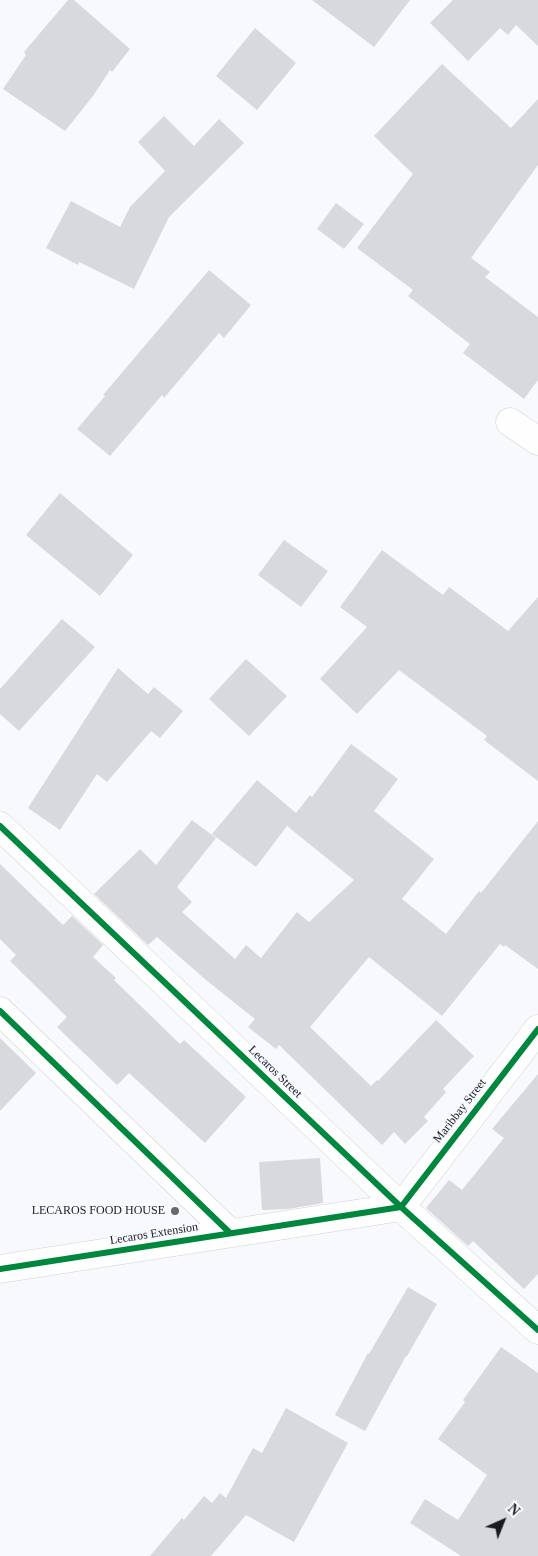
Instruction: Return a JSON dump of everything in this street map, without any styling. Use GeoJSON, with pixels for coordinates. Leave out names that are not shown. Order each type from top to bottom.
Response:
{"type":"FeatureCollection","features":[{"type":"Feature","properties":{"kind":"street"},"geometry":{"type":"LineString","coordinates":[[510,422],[538,441]]}},
{"type":"Feature","properties":{"kind":"street","name":"Lecaros Street"},"geometry":{"type":"LineString","coordinates":[[0,826],[401,1207],[538,1330]]}},
{"type":"Feature","properties":{"kind":"street"},"geometry":{"type":"LineString","coordinates":[[0,1011],[230,1234]]}},
{"type":"Feature","properties":{"kind":"street","name":"Maribbay Street"},"geometry":{"type":"LineString","coordinates":[[401,1207],[538,1029]]}},
{"type":"Feature","properties":{"kind":"street","name":"Lecaros Extension"},"geometry":{"type":"LineString","coordinates":[[0,1269],[401,1207]]}},
{"type":"Feature","properties":{"kind":"building"},"geometry":{"type":"Polygon","coordinates":[[[68,0],[74,0],[130,49],[112,72],[110,70],[93,96],[65,131],[3,89],[26,55],[24,52],[68,0]]]}},
{"type":"Feature","properties":{"kind":"building"},"geometry":{"type":"Polygon","coordinates":[[[312,0],[410,0],[374,47],[312,0]]]}},
{"type":"Feature","properties":{"kind":"building"},"geometry":{"type":"Polygon","coordinates":[[[453,0],[538,0],[538,46],[516,25],[508,35],[500,28],[468,61],[430,23],[453,0]]]}},
{"type":"Feature","properties":{"kind":"building"},"geometry":{"type":"Polygon","coordinates":[[[255,28],[296,63],[257,110],[216,76],[255,28]]]}},
{"type":"Feature","properties":{"kind":"building"},"geometry":{"type":"Polygon","coordinates":[[[442,64],[511,128],[538,99],[538,165],[471,258],[490,272],[485,277],[538,317],[538,380],[524,399],[463,353],[470,344],[408,296],[413,290],[357,248],[413,174],[374,136],[442,64]]]}},
{"type":"Feature","properties":{"kind":"building"},"geometry":{"type":"Polygon","coordinates":[[[164,116],[194,146],[219,119],[244,143],[169,217],[134,289],[79,262],[78,265],[46,248],[71,201],[120,227],[130,207],[165,171],[138,142],[164,116]]]}},
{"type":"Feature","properties":{"kind":"building"},"geometry":{"type":"Polygon","coordinates":[[[336,203],[364,224],[344,249],[317,229],[336,203]]]}},
{"type":"Feature","properties":{"kind":"building"},"geometry":{"type":"Polygon","coordinates":[[[209,270],[251,305],[224,338],[219,333],[164,398],[162,395],[110,456],[77,429],[105,396],[103,395],[209,270]]]}},
{"type":"Feature","properties":{"kind":"building"},"geometry":{"type":"Polygon","coordinates":[[[60,493],[133,555],[100,596],[26,535],[60,493]]]}},
{"type":"Feature","properties":{"kind":"building"},"geometry":{"type":"Polygon","coordinates":[[[284,540],[328,571],[301,607],[258,575],[284,540]]]}},
{"type":"Feature","properties":{"kind":"building"},"geometry":{"type":"Polygon","coordinates":[[[382,550],[443,595],[449,587],[508,631],[538,597],[538,781],[484,740],[487,736],[399,670],[357,714],[320,679],[367,627],[340,607],[382,550]]]}},
{"type":"Feature","properties":{"kind":"building"},"geometry":{"type":"Polygon","coordinates":[[[62,619],[95,647],[19,731],[0,714],[0,689],[62,619]]]}},
{"type":"Feature","properties":{"kind":"building"},"geometry":{"type":"Polygon","coordinates":[[[246,659],[287,696],[249,736],[209,699],[246,659]]]}},
{"type":"Feature","properties":{"kind":"building"},"geometry":{"type":"Polygon","coordinates":[[[118,668],[148,694],[154,687],[183,711],[160,738],[151,731],[107,782],[97,774],[60,830],[28,808],[118,668]]]}},
{"type":"Feature","properties":{"kind":"building"},"geometry":{"type":"Polygon","coordinates":[[[351,744],[398,779],[374,811],[434,859],[402,899],[446,934],[479,891],[481,893],[538,821],[538,969],[505,945],[504,947],[500,944],[442,1016],[369,957],[310,1027],[371,1086],[436,1020],[474,1056],[443,1089],[446,1092],[424,1117],[428,1121],[405,1144],[394,1132],[382,1145],[279,1045],[276,1049],[248,1027],[255,1019],[206,980],[157,937],[148,945],[94,894],[140,849],[156,865],[192,820],[216,838],[177,887],[192,902],[182,912],[235,959],[246,945],[261,958],[297,912],[309,922],[354,880],[287,826],[256,867],[212,834],[257,780],[296,813],[310,795],[312,797],[351,744]]]}},
{"type":"Feature","properties":{"kind":"building"},"geometry":{"type":"Polygon","coordinates":[[[0,864],[63,925],[72,916],[103,945],[93,957],[116,978],[114,980],[180,1044],[184,1040],[246,1097],[205,1143],[129,1073],[117,1085],[57,1027],[67,1017],[10,961],[16,955],[0,939],[0,864]]]}},
{"type":"Feature","properties":{"kind":"building"},"geometry":{"type":"Polygon","coordinates":[[[0,1038],[36,1073],[0,1111],[0,1038]]]}},
{"type":"Feature","properties":{"kind":"building"},"geometry":{"type":"Polygon","coordinates":[[[538,1074],[538,1274],[524,1289],[473,1241],[468,1246],[426,1208],[449,1180],[462,1190],[504,1138],[492,1129],[538,1074]]]}},
{"type":"Feature","properties":{"kind":"building"},"geometry":{"type":"Polygon","coordinates":[[[320,1158],[323,1203],[288,1209],[262,1210],[259,1162],[320,1158]]]}},
{"type":"Feature","properties":{"kind":"building"},"geometry":{"type":"Polygon","coordinates":[[[408,1287],[437,1304],[365,1431],[335,1415],[368,1353],[408,1287]]]}},
{"type":"Feature","properties":{"kind":"building"},"geometry":{"type":"Polygon","coordinates":[[[501,1347],[538,1373],[538,1556],[461,1556],[410,1523],[425,1499],[458,1520],[487,1475],[438,1439],[501,1347]]]}},
{"type":"Feature","properties":{"kind":"building"},"geometry":{"type":"Polygon","coordinates":[[[286,1408],[348,1443],[294,1542],[246,1515],[211,1556],[150,1556],[182,1518],[184,1520],[204,1496],[212,1503],[220,1493],[226,1498],[253,1448],[262,1453],[286,1408]]]}},
{"type":"Feature","properties":{"kind":"cycle path"},"geometry":{"type":"LineString","coordinates":[[0,826],[401,1207],[538,1330]]}},
{"type":"Feature","properties":{"kind":"cycle path"},"geometry":{"type":"LineString","coordinates":[[0,1011],[230,1233]]}},
{"type":"Feature","properties":{"kind":"cycle path"},"geometry":{"type":"LineString","coordinates":[[401,1207],[538,1029]]}},
{"type":"Feature","properties":{"kind":"cycle path"},"geometry":{"type":"LineString","coordinates":[[0,1269],[401,1207]]}},
{"type":"Feature","properties":{"kind":"place","name":"LECAROS FOOD HOUSE"},"geometry":{"type":"Point","coordinates":[175,1211]}}]}
